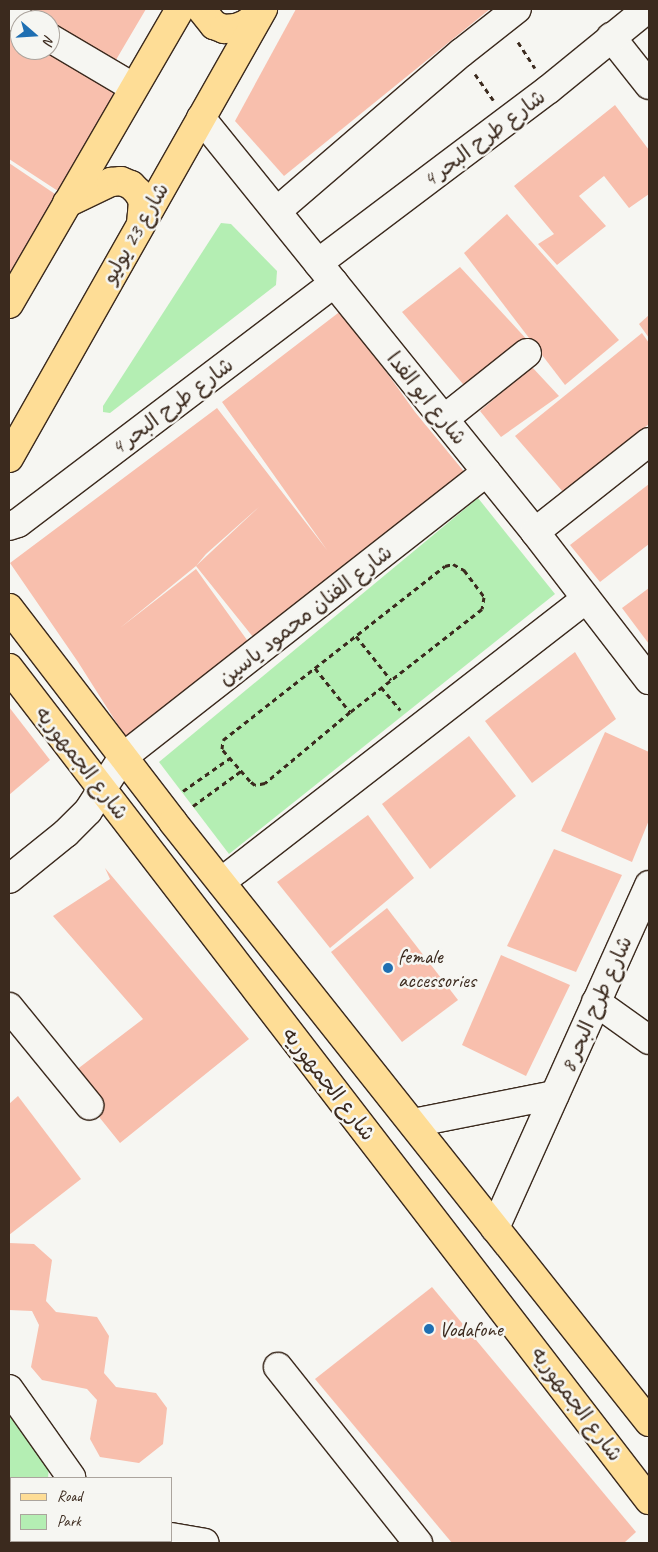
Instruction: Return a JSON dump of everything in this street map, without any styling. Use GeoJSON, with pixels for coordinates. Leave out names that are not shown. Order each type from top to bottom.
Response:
{"type":"FeatureCollection","features":[{"type":"Feature","properties":{"kind":"main road"},"geometry":{"type":"LineString","coordinates":[[9,304],[133,87],[180,9]]}},
{"type":"Feature","properties":{"kind":"main road"},"geometry":{"type":"LineString","coordinates":[[201,9],[214,25],[224,28],[236,28],[246,24],[262,11]]}},
{"type":"Feature","properties":{"kind":"main road","name":"شارع 23 يوليو"},"geometry":{"type":"LineString","coordinates":[[9,458],[262,11]]}},
{"type":"Feature","properties":{"kind":"main road"},"geometry":{"type":"LineString","coordinates":[[67,203],[111,182],[121,181],[131,185],[138,192],[142,201],[141,223]]}},
{"type":"Feature","properties":{"kind":"main road","name":"شارع الجمهوريه"},"geometry":{"type":"LineString","coordinates":[[9,608],[167,814],[649,1422]]}},
{"type":"Feature","properties":{"kind":"main road","name":"شارع الجمهوريه"},"geometry":{"type":"LineString","coordinates":[[9,668],[649,1500]]}},
{"type":"Feature","properties":{"kind":"street","name":"شارع طرح البحر 4"},"geometry":{"type":"LineString","coordinates":[[9,526],[26,518],[647,9]]}},
{"type":"Feature","properties":{"kind":"street"},"geometry":{"type":"LineString","coordinates":[[277,211],[461,53],[510,14]]}},
{"type":"Feature","properties":{"kind":"street"},"geometry":{"type":"LineString","coordinates":[[611,37],[649,85]]}},
{"type":"Feature","properties":{"kind":"street"},"geometry":{"type":"LineString","coordinates":[[60,44],[133,87]]}},
{"type":"Feature","properties":{"kind":"street","name":"شارع ابو الفدا"},"geometry":{"type":"LineString","coordinates":[[201,118],[535,532],[649,680]]}},
{"type":"Feature","properties":{"kind":"street"},"geometry":{"type":"LineString","coordinates":[[444,419],[527,353]]}},
{"type":"Feature","properties":{"kind":"street"},"geometry":{"type":"LineString","coordinates":[[535,532],[649,442]]}},
{"type":"Feature","properties":{"kind":"street","name":"شارع الفنان محمود ياسين"},"geometry":{"type":"LineString","coordinates":[[9,879],[66,833],[88,810],[123,758],[486,472]]}},
{"type":"Feature","properties":{"kind":"street"},"geometry":{"type":"LineString","coordinates":[[221,882],[586,599]]}},
{"type":"Feature","properties":{"kind":"street","name":"شارع طرح البحر 8"},"geometry":{"type":"LineString","coordinates":[[495,1228],[649,885]]}},
{"type":"Feature","properties":{"kind":"street"},"geometry":{"type":"LineString","coordinates":[[596,1002],[649,1040]]}},
{"type":"Feature","properties":{"kind":"street"},"geometry":{"type":"LineString","coordinates":[[9,1007],[89,1105]]}},
{"type":"Feature","properties":{"kind":"street","name":"شارع طرح البحر 8"},"geometry":{"type":"LineString","coordinates":[[413,1124],[554,1096]]}},
{"type":"Feature","properties":{"kind":"street"},"geometry":{"type":"LineString","coordinates":[[278,1367],[418,1543]]}},
{"type":"Feature","properties":{"kind":"street"},"geometry":{"type":"LineString","coordinates":[[9,1389],[72,1477]]}},
{"type":"Feature","properties":{"kind":"street"},"geometry":{"type":"LineString","coordinates":[[172,1537],[204,1543]]}},
{"type":"Feature","properties":{"kind":"path"},"geometry":{"type":"LineString","coordinates":[[510,14],[550,89]]}},
{"type":"Feature","properties":{"kind":"path"},"geometry":{"type":"LineString","coordinates":[[461,53],[508,121]]}},
{"type":"Feature","properties":{"kind":"path"},"geometry":{"type":"LineString","coordinates":[[457,565],[464,570],[484,597],[482,609],[350,712],[265,783],[259,785],[252,783],[222,749],[223,740],[315,668],[445,566],[457,565]]}},
{"type":"Feature","properties":{"kind":"path"},"geometry":{"type":"LineString","coordinates":[[356,636],[391,680]]}},
{"type":"Feature","properties":{"kind":"path"},"geometry":{"type":"LineString","coordinates":[[315,668],[350,712]]}},
{"type":"Feature","properties":{"kind":"path"},"geometry":{"type":"LineString","coordinates":[[167,814],[230,758]]}},
{"type":"Feature","properties":{"kind":"path"},"geometry":{"type":"LineString","coordinates":[[167,814],[241,771]]}},
{"type":"Feature","properties":{"kind":"green space"},"geometry":{"type":"Polygon","coordinates":[[[221,223],[231,224],[277,271],[276,285],[110,413],[103,412],[103,406],[221,223]]]}},
{"type":"Feature","properties":{"kind":"green space"},"geometry":{"type":"Polygon","coordinates":[[[478,498],[555,594],[229,854],[159,762],[478,498]]]}},
{"type":"Feature","properties":{"kind":"green space"},"geometry":{"type":"Polygon","coordinates":[[[9,1398],[50,1456],[48,1477],[10,1477],[9,1510],[9,1398]]]}},
{"type":"Feature","properties":{"kind":"building"},"geometry":{"type":"Polygon","coordinates":[[[28,9],[146,9],[110,70],[60,34],[60,10],[28,9]]]}},
{"type":"Feature","properties":{"kind":"building"},"geometry":{"type":"Polygon","coordinates":[[[296,9],[490,9],[284,176],[235,121],[296,9]]]}},
{"type":"Feature","properties":{"kind":"building"},"geometry":{"type":"Polygon","coordinates":[[[9,22],[10,60],[60,60],[60,56],[121,90],[61,193],[9,159],[9,22]]]}},
{"type":"Feature","properties":{"kind":"building"},"geometry":{"type":"Polygon","coordinates":[[[615,105],[649,150],[649,194],[629,208],[604,176],[579,196],[606,226],[557,265],[538,244],[554,234],[514,186],[615,105]]]}},
{"type":"Feature","properties":{"kind":"building"},"geometry":{"type":"Polygon","coordinates":[[[9,163],[58,196],[9,277],[9,163]]]}},
{"type":"Feature","properties":{"kind":"building"},"geometry":{"type":"Polygon","coordinates":[[[507,214],[619,340],[565,385],[464,253],[507,214]]]}},
{"type":"Feature","properties":{"kind":"building"},"geometry":{"type":"Polygon","coordinates":[[[460,267],[530,343],[468,390],[402,312],[460,267]]]}},
{"type":"Feature","properties":{"kind":"building"},"geometry":{"type":"Polygon","coordinates":[[[342,310],[415,412],[466,474],[257,642],[196,566],[120,628],[196,569],[252,647],[130,744],[78,662],[10,563],[217,408],[327,550],[222,402],[342,310]],[[260,506],[206,554],[196,566],[260,506]]]}},
{"type":"Feature","properties":{"kind":"building"},"geometry":{"type":"Polygon","coordinates":[[[649,315],[649,338],[639,324],[649,315]]]}},
{"type":"Feature","properties":{"kind":"building"},"geometry":{"type":"Polygon","coordinates":[[[642,333],[649,343],[649,424],[563,492],[515,436],[642,333]]]}},
{"type":"Feature","properties":{"kind":"building"},"geometry":{"type":"Polygon","coordinates":[[[532,367],[559,396],[501,437],[480,411],[532,367]]]}},
{"type":"Feature","properties":{"kind":"building"},"geometry":{"type":"Polygon","coordinates":[[[649,484],[649,544],[600,582],[570,545],[649,484]]]}},
{"type":"Feature","properties":{"kind":"building"},"geometry":{"type":"Polygon","coordinates":[[[649,588],[649,644],[622,608],[649,588]]]}},
{"type":"Feature","properties":{"kind":"building"},"geometry":{"type":"Polygon","coordinates":[[[575,652],[616,719],[532,783],[485,721],[575,652]]]}},
{"type":"Feature","properties":{"kind":"building"},"geometry":{"type":"Polygon","coordinates":[[[9,707],[50,760],[9,795],[9,707]]]}},
{"type":"Feature","properties":{"kind":"building"},"geometry":{"type":"Polygon","coordinates":[[[605,732],[649,752],[649,820],[632,862],[561,831],[605,732]]]}},
{"type":"Feature","properties":{"kind":"building"},"geometry":{"type":"Polygon","coordinates":[[[469,736],[516,796],[430,869],[382,804],[469,736]]]}},
{"type":"Feature","properties":{"kind":"building"},"geometry":{"type":"Polygon","coordinates":[[[368,815],[414,878],[330,948],[277,882],[368,815]]]}},
{"type":"Feature","properties":{"kind":"building"},"geometry":{"type":"Polygon","coordinates":[[[554,849],[622,875],[576,972],[507,946],[554,849]]]}},
{"type":"Feature","properties":{"kind":"building"},"geometry":{"type":"Polygon","coordinates":[[[105,868],[249,1039],[120,1143],[67,1077],[143,1019],[53,916],[110,879],[105,868]]]}},
{"type":"Feature","properties":{"kind":"building","name":"female accessories"},"geometry":{"type":"Polygon","coordinates":[[[387,908],[458,1000],[402,1042],[331,952],[387,908]]]}},
{"type":"Feature","properties":{"kind":"building"},"geometry":{"type":"Polygon","coordinates":[[[501,955],[570,985],[526,1076],[462,1045],[501,955]]]}},
{"type":"Feature","properties":{"kind":"building"},"geometry":{"type":"Polygon","coordinates":[[[18,1096],[81,1179],[9,1235],[9,1104],[18,1096]]]}},
{"type":"Feature","properties":{"kind":"building"},"geometry":{"type":"Polygon","coordinates":[[[9,1243],[34,1244],[52,1260],[46,1301],[56,1312],[97,1317],[109,1336],[104,1373],[116,1387],[156,1393],[167,1408],[163,1444],[139,1463],[100,1457],[90,1439],[97,1400],[87,1389],[42,1380],[31,1367],[39,1325],[32,1311],[9,1310],[9,1243]]]}},
{"type":"Feature","properties":{"kind":"building"},"geometry":{"type":"Polygon","coordinates":[[[432,1287],[636,1532],[624,1543],[452,1543],[315,1379],[432,1287]]]}},
{"type":"Feature","properties":{"kind":"place","name":"female accessories"},"geometry":{"type":"Point","coordinates":[388,968]}},
{"type":"Feature","properties":{"kind":"place","name":"Vodafone"},"geometry":{"type":"Point","coordinates":[429,1329]}}]}
